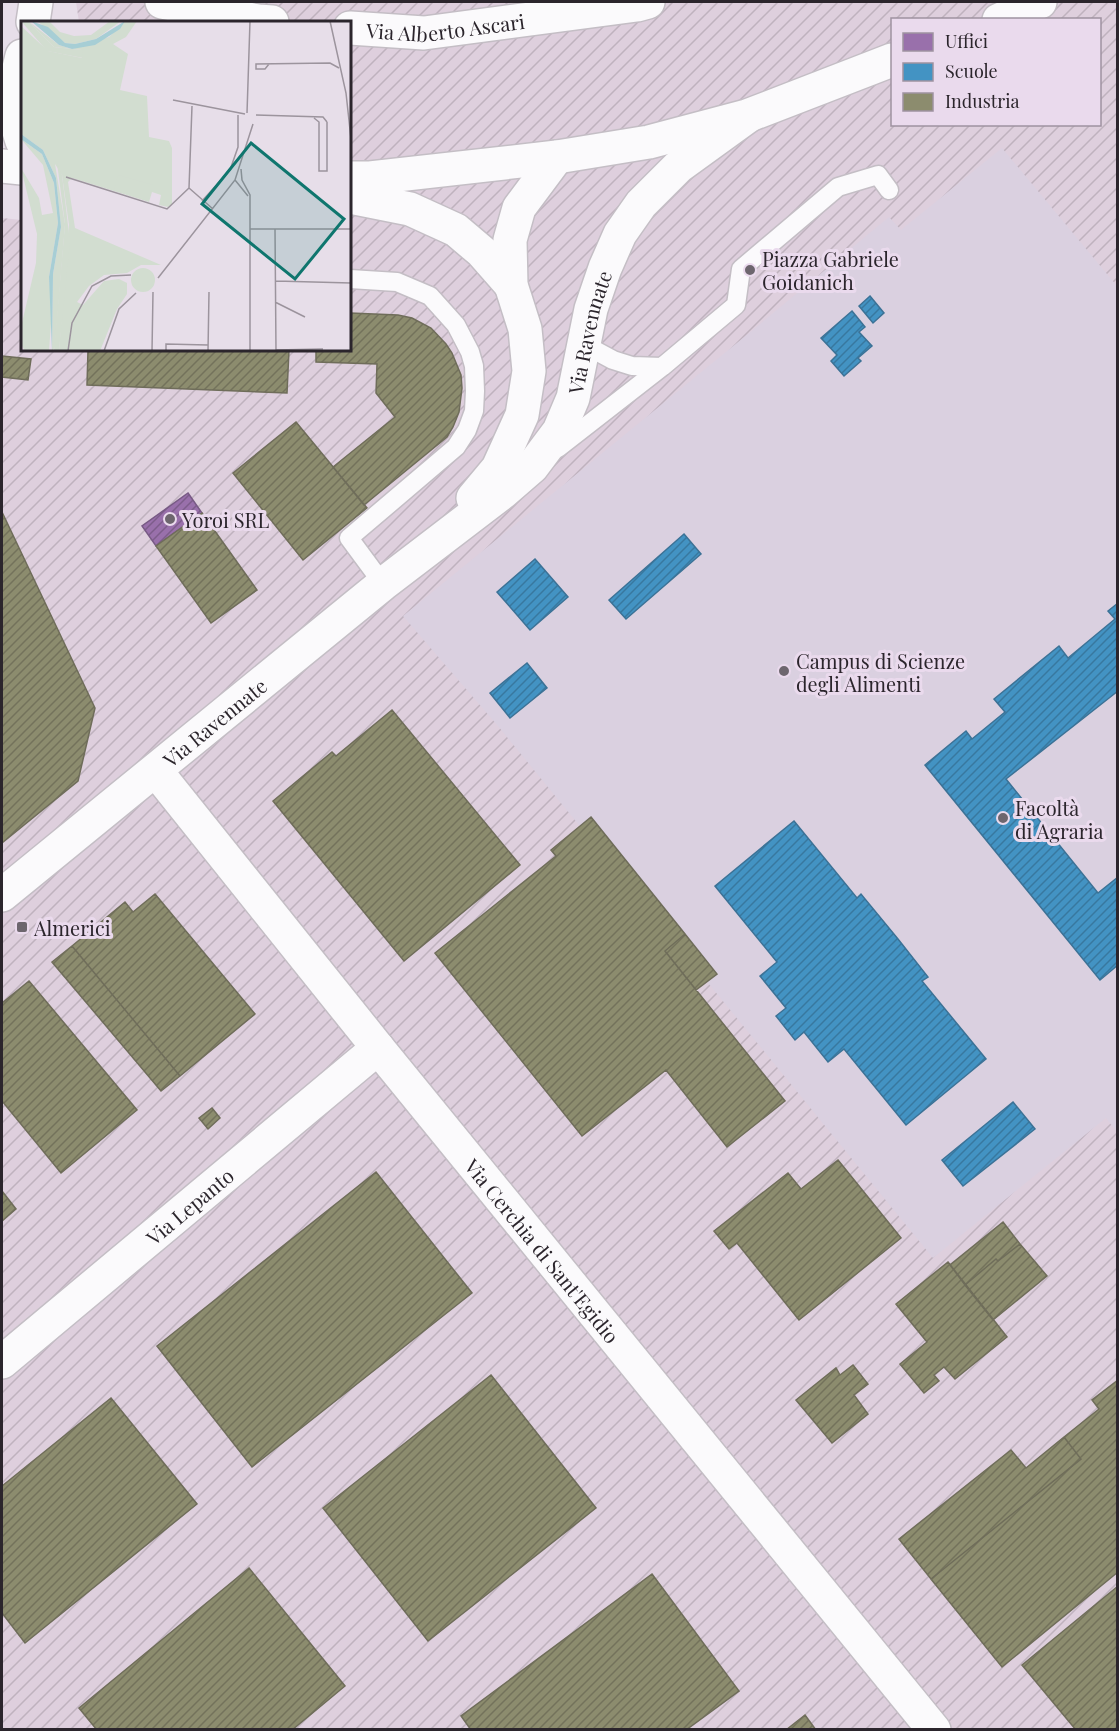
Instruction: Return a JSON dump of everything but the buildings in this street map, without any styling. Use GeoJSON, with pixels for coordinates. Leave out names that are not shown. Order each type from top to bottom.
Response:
{"type":"FeatureCollection","features":[{"type":"Feature","properties":{"kind":"street"},"geometry":{"type":"LineString","coordinates":[[162,2],[258,21]]}},
{"type":"Feature","properties":{"kind":"street","name":"Via Alberto Ascari"},"geometry":{"type":"LineString","coordinates":[[351,28],[423,33],[648,2]]}},
{"type":"Feature","properties":{"kind":"street"},"geometry":{"type":"LineString","coordinates":[[1004,18],[1040,2]]}},
{"type":"Feature","properties":{"kind":"street","name":"Via Ravennate"},"geometry":{"type":"LineString","coordinates":[[429,548],[498,468],[522,415],[530,371],[525,329],[511,285],[510,240],[519,208],[557,157],[649,142],[747,116],[891,60]]}},
{"type":"Feature","properties":{"kind":"street"},"geometry":{"type":"LineString","coordinates":[[14,74],[17,125],[21,138]]}},
{"type":"Feature","properties":{"kind":"street","name":"Via Ravennate"},"geometry":{"type":"LineString","coordinates":[[2,895],[383,585],[532,467],[559,430],[573,398],[591,309],[620,234],[641,204],[678,167],[747,116]]}},
{"type":"Feature","properties":{"kind":"street"},"geometry":{"type":"LineString","coordinates":[[351,178],[370,178],[557,157]]}},
{"type":"Feature","properties":{"kind":"street"},"geometry":{"type":"LineString","coordinates":[[2,166],[21,168]]}},
{"type":"Feature","properties":{"kind":"street","name":"Via Ravennate"},"geometry":{"type":"LineString","coordinates":[[351,197],[410,209],[456,230],[482,252],[511,285]]}},
{"type":"Feature","properties":{"kind":"street","name":"Via Cerchia di Sant'Egidio"},"geometry":{"type":"LineString","coordinates":[[156,771],[378,1048],[933,1730]]}},
{"type":"Feature","properties":{"kind":"street","name":"Via Lepanto"},"geometry":{"type":"LineString","coordinates":[[2,1362],[378,1048]]}},
{"type":"Feature","properties":{"kind":"lane"},"geometry":{"type":"LineString","coordinates":[[532,467],[662,367],[736,305],[741,269],[838,187],[878,175],[889,190]]}},
{"type":"Feature","properties":{"kind":"lane"},"geometry":{"type":"LineString","coordinates":[[351,279],[397,282],[430,296],[456,325],[470,352],[474,366],[476,391],[474,411],[456,447],[348,538],[383,585]]}},
{"type":"Feature","properties":{"kind":"lane"},"geometry":{"type":"LineString","coordinates":[[585,345],[613,360],[632,366],[662,367]]}},
{"type":"Feature","properties":{"kind":"shaded area"},"geometry":{"type":"Polygon","coordinates":[[[76,2],[1117,2],[1117,1729],[2,1729],[2,218],[21,220],[21,351],[351,351],[351,21],[79,21],[76,2]]]}},
{"type":"Feature","properties":{"kind":"shaded area","name":"Campus di Scienze degli Alimenti"},"geometry":{"type":"Polygon","coordinates":[[[1002,148],[1117,286],[1117,1132],[1106,1118],[933,1258],[498,726],[403,616],[889,217],[901,230],[1002,148]]]}},
{"type":"Feature","properties":{"kind":"place","name":"Piazza Gabriele Goidanich"},"geometry":{"type":"Point","coordinates":[750,270]}},
{"type":"Feature","properties":{"kind":"place","name":"Yoroi SRL"},"geometry":{"type":"Point","coordinates":[170,519]}},
{"type":"Feature","properties":{"kind":"place","name":"Campus di Scienze degli Alimenti"},"geometry":{"type":"Point","coordinates":[784,671]}},
{"type":"Feature","properties":{"kind":"place","name":"Facoltà di Agraria"},"geometry":{"type":"Point","coordinates":[1003,818]}},
{"type":"Feature","properties":{"kind":"place","name":"Almerici"},"geometry":{"type":"Point","coordinates":[22,927]}}]}
